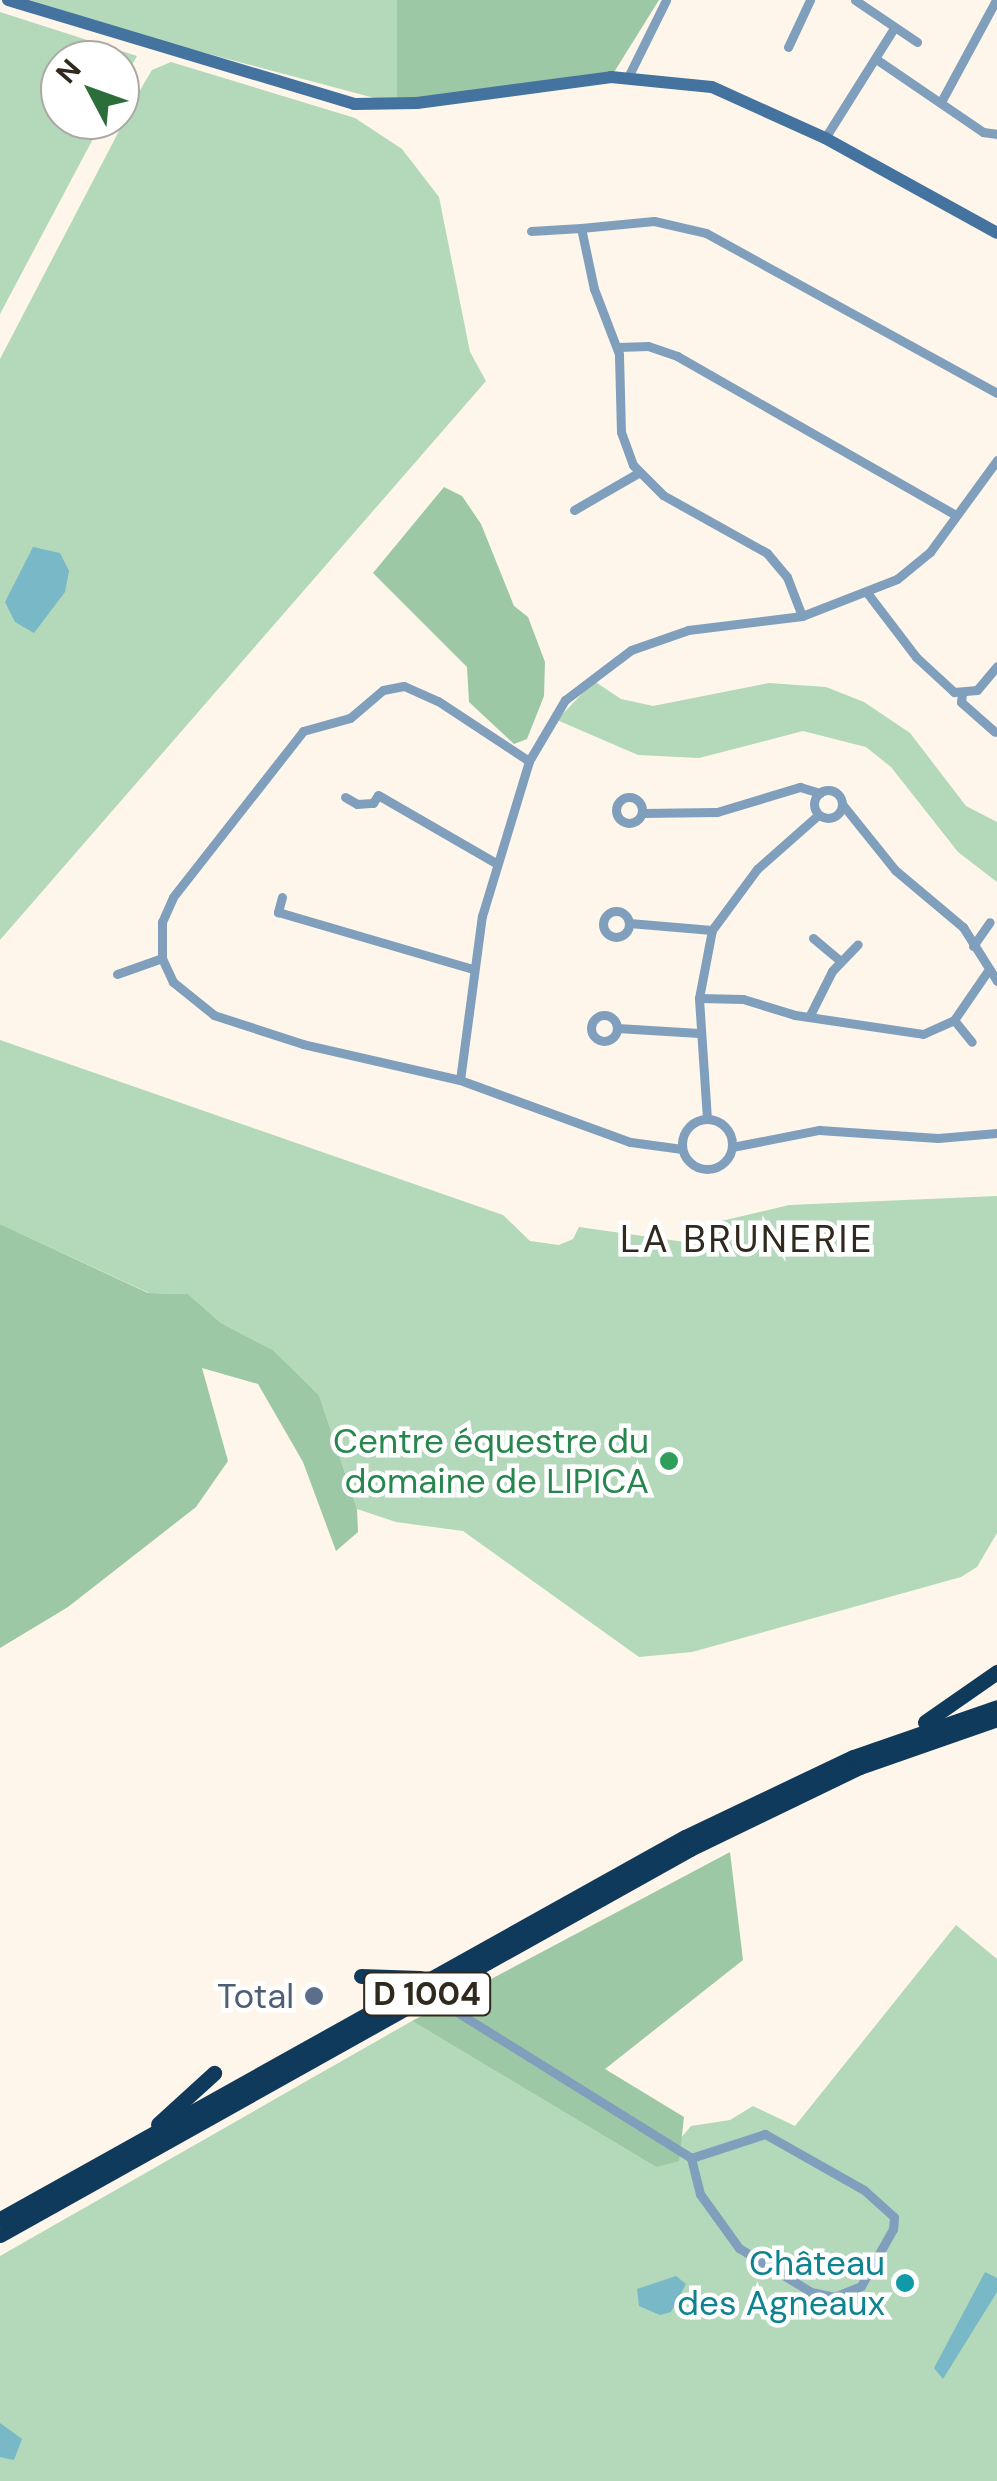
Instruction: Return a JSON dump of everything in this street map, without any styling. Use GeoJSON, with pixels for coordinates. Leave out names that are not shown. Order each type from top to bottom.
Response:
{"type":"FeatureCollection","features":[{"type":"Feature","properties":{"kind":"highway"},"geometry":{"type":"LineString","coordinates":[[902,1738],[997,1672]]}},
{"type":"Feature","properties":{"kind":"highway","name":"D 1004"},"geometry":{"type":"LineString","coordinates":[[0,2220],[684,1836],[902,1738],[997,1707]]}},
{"type":"Feature","properties":{"kind":"highway","name":"D 1004"},"geometry":{"type":"LineString","coordinates":[[0,2234],[428,1994],[778,1804],[997,1719]]}},
{"type":"Feature","properties":{"kind":"highway"},"geometry":{"type":"LineString","coordinates":[[361,1976],[399,1982],[434,1976]]}},
{"type":"Feature","properties":{"kind":"highway"},"geometry":{"type":"LineString","coordinates":[[140,2141],[214,2072]]}},
{"type":"Feature","properties":{"kind":"main road"},"geometry":{"type":"LineString","coordinates":[[8,0],[318,97],[354,104],[417,103],[628,77],[712,87],[825,138],[997,233]]}},
{"type":"Feature","properties":{"kind":"street"},"geometry":{"type":"LineString","coordinates":[[628,77],[666,0]]}},
{"type":"Feature","properties":{"kind":"street"},"geometry":{"type":"LineString","coordinates":[[788,47],[810,0]]}},
{"type":"Feature","properties":{"kind":"street"},"geometry":{"type":"LineString","coordinates":[[855,0],[917,42]]}},
{"type":"Feature","properties":{"kind":"street"},"geometry":{"type":"LineString","coordinates":[[942,100],[965,47],[996,0]]}},
{"type":"Feature","properties":{"kind":"street"},"geometry":{"type":"LineString","coordinates":[[825,138],[894,28]]}},
{"type":"Feature","properties":{"kind":"street"},"geometry":{"type":"LineString","coordinates":[[876,59],[984,132],[997,134]]}},
{"type":"Feature","properties":{"kind":"street"},"geometry":{"type":"LineString","coordinates":[[532,232],[654,222],[706,233],[997,392]]}},
{"type":"Feature","properties":{"kind":"street"},"geometry":{"type":"LineString","coordinates":[[580,228],[594,290],[618,347],[620,432],[638,473],[663,496],[767,552],[787,578],[802,616]]}},
{"type":"Feature","properties":{"kind":"street"},"geometry":{"type":"LineString","coordinates":[[618,347],[648,346],[678,356],[956,515]]}},
{"type":"Feature","properties":{"kind":"street"},"geometry":{"type":"LineString","coordinates":[[460,1080],[472,970],[494,862],[529,761],[565,700],[631,650],[688,630],[802,616],[868,594],[919,564],[997,460]]}},
{"type":"Feature","properties":{"kind":"street"},"geometry":{"type":"LineString","coordinates":[[574,510],[638,473]]}},
{"type":"Feature","properties":{"kind":"street"},"geometry":{"type":"LineString","coordinates":[[868,594],[916,657],[962,694]]}},
{"type":"Feature","properties":{"kind":"street"},"geometry":{"type":"LineString","coordinates":[[962,694],[985,683],[997,666]]}},
{"type":"Feature","properties":{"kind":"street"},"geometry":{"type":"LineString","coordinates":[[529,761],[444,704],[404,686],[378,692],[341,722],[312,725],[173,897],[162,922],[162,958],[185,996],[223,1018],[460,1080],[630,1142],[682,1149],[691,1163],[706,1170],[726,1160],[732,1146],[728,1130],[706,1120],[691,1126],[682,1149]]}},
{"type":"Feature","properties":{"kind":"street"},"geometry":{"type":"LineString","coordinates":[[962,694],[962,702],[995,732]]}},
{"type":"Feature","properties":{"kind":"street"},"geometry":{"type":"LineString","coordinates":[[642,813],[717,812],[800,786],[820,793],[834,792],[895,870],[962,927],[987,972],[997,981]]}},
{"type":"Feature","properties":{"kind":"street"},"geometry":{"type":"LineString","coordinates":[[818,815],[814,804],[820,793]]}},
{"type":"Feature","properties":{"kind":"street"},"geometry":{"type":"LineString","coordinates":[[346,797],[357,804],[373,803],[378,796],[494,862]]}},
{"type":"Feature","properties":{"kind":"street"},"geometry":{"type":"LineString","coordinates":[[818,815],[832,818],[842,804]]}},
{"type":"Feature","properties":{"kind":"street"},"geometry":{"type":"LineString","coordinates":[[706,1120],[700,998],[712,930],[757,869],[818,815]]}},
{"type":"Feature","properties":{"kind":"street"},"geometry":{"type":"LineString","coordinates":[[282,898],[278,912],[472,970]]}},
{"type":"Feature","properties":{"kind":"street"},"geometry":{"type":"LineString","coordinates":[[974,946],[990,922]]}},
{"type":"Feature","properties":{"kind":"street"},"geometry":{"type":"LineString","coordinates":[[629,923],[712,930]]}},
{"type":"Feature","properties":{"kind":"street"},"geometry":{"type":"LineString","coordinates":[[814,938],[839,960]]}},
{"type":"Feature","properties":{"kind":"street"},"geometry":{"type":"LineString","coordinates":[[809,1017],[839,960],[858,944]]}},
{"type":"Feature","properties":{"kind":"street"},"geometry":{"type":"LineString","coordinates":[[117,974],[162,958]]}},
{"type":"Feature","properties":{"kind":"street"},"geometry":{"type":"LineString","coordinates":[[700,998],[743,999],[809,1017],[923,1034],[954,1020],[987,972]]}},
{"type":"Feature","properties":{"kind":"street"},"geometry":{"type":"LineString","coordinates":[[954,1020],[972,1042]]}},
{"type":"Feature","properties":{"kind":"street"},"geometry":{"type":"LineString","coordinates":[[617,1028],[700,1034]]}},
{"type":"Feature","properties":{"kind":"street"},"geometry":{"type":"LineString","coordinates":[[732,1146],[819,1130],[938,1138],[997,1133]]}},
{"type":"Feature","properties":{"kind":"street"},"geometry":{"type":"LineString","coordinates":[[428,1994],[691,2158],[700,2194],[739,2248],[810,2292],[834,2297],[860,2286],[892,2230],[894,2217],[864,2190],[765,2134],[691,2158]]}},
{"type":"Feature","properties":{"kind":"green space"},"geometry":{"type":"Polygon","coordinates":[[[30,0],[397,0],[397,104],[149,38],[30,0]]]}},
{"type":"Feature","properties":{"kind":"green space"},"geometry":{"type":"Polygon","coordinates":[[[397,0],[659,0],[611,77],[397,104],[397,0]]]}},
{"type":"Feature","properties":{"kind":"green space"},"geometry":{"type":"Polygon","coordinates":[[[0,12],[87,40],[40,40],[40,140],[92,140],[0,314],[0,12]]]}},
{"type":"Feature","properties":{"kind":"green space"},"geometry":{"type":"Polygon","coordinates":[[[171,62],[355,118],[402,149],[439,197],[470,352],[486,381],[0,940],[0,359],[114,140],[140,140],[140,91],[152,70],[171,62]]]}},
{"type":"Feature","properties":{"kind":"green space"},"geometry":{"type":"Polygon","coordinates":[[[444,487],[462,496],[481,524],[514,606],[528,617],[545,662],[544,696],[527,739],[514,744],[469,702],[467,667],[373,573],[444,487]]]}},
{"type":"Feature","properties":{"kind":"green space"},"geometry":{"type":"Polygon","coordinates":[[[594,681],[621,699],[653,706],[769,683],[826,687],[864,702],[910,733],[966,806],[997,822],[997,882],[958,852],[891,767],[866,747],[803,731],[699,758],[638,755],[557,720],[594,681]]]}},
{"type":"Feature","properties":{"kind":"green space","name":"Centre équestre du domaine de LIPICA"},"geometry":{"type":"Polygon","coordinates":[[[0,1040],[503,1215],[530,1241],[559,1245],[573,1239],[579,1227],[692,1243],[717,1222],[789,1205],[997,1196],[997,1533],[977,1567],[961,1577],[692,1652],[639,1657],[463,1531],[396,1522],[357,1509],[319,1395],[273,1350],[221,1323],[188,1294],[149,1293],[0,1224],[0,1040]]]}},
{"type":"Feature","properties":{"kind":"green space"},"geometry":{"type":"Polygon","coordinates":[[[0,1224],[148,1293],[188,1294],[221,1323],[273,1350],[319,1395],[357,1509],[358,1532],[336,1551],[303,1462],[258,1384],[202,1368],[228,1461],[196,1507],[68,1607],[0,1648],[0,1224]]]}},
{"type":"Feature","properties":{"kind":"green space"},"geometry":{"type":"Polygon","coordinates":[[[730,1852],[743,1960],[605,2069],[684,2117],[679,2161],[656,2167],[412,2021],[730,1852]]]}},
{"type":"Feature","properties":{"kind":"green space"},"geometry":{"type":"Polygon","coordinates":[[[956,1925],[997,1959],[997,2481],[0,2481],[0,2256],[412,2021],[656,2167],[691,2126],[730,2120],[753,2106],[795,2126],[956,1925]]]}},
{"type":"Feature","properties":{"kind":"water"},"geometry":{"type":"Polygon","coordinates":[[[33,547],[60,553],[69,571],[65,592],[34,633],[15,622],[5,602],[33,547]]]}},
{"type":"Feature","properties":{"kind":"water"},"geometry":{"type":"Polygon","coordinates":[[[985,2272],[997,2278],[997,2292],[943,2379],[934,2368],[985,2272]]]}},
{"type":"Feature","properties":{"kind":"water"},"geometry":{"type":"Polygon","coordinates":[[[676,2276],[686,2284],[671,2312],[660,2315],[639,2306],[637,2289],[676,2276]]]}},
{"type":"Feature","properties":{"kind":"water"},"geometry":{"type":"Polygon","coordinates":[[[0,2423],[22,2439],[14,2460],[0,2457],[0,2423]]]}},
{"type":"Feature","properties":{"kind":"place","name":"Centre équestre du domaine de LIPICA"},"geometry":{"type":"Point","coordinates":[669,1461]}},
{"type":"Feature","properties":{"kind":"place","name":"Total"},"geometry":{"type":"Point","coordinates":[314,1996]}},
{"type":"Feature","properties":{"kind":"place","name":"Château des Agneaux"},"geometry":{"type":"Point","coordinates":[905,2283]}},
{"type":"Feature","properties":{"kind":"district","name":"LA BRUNERIE"},"geometry":{"type":"Point","coordinates":[747,1240]}}]}
